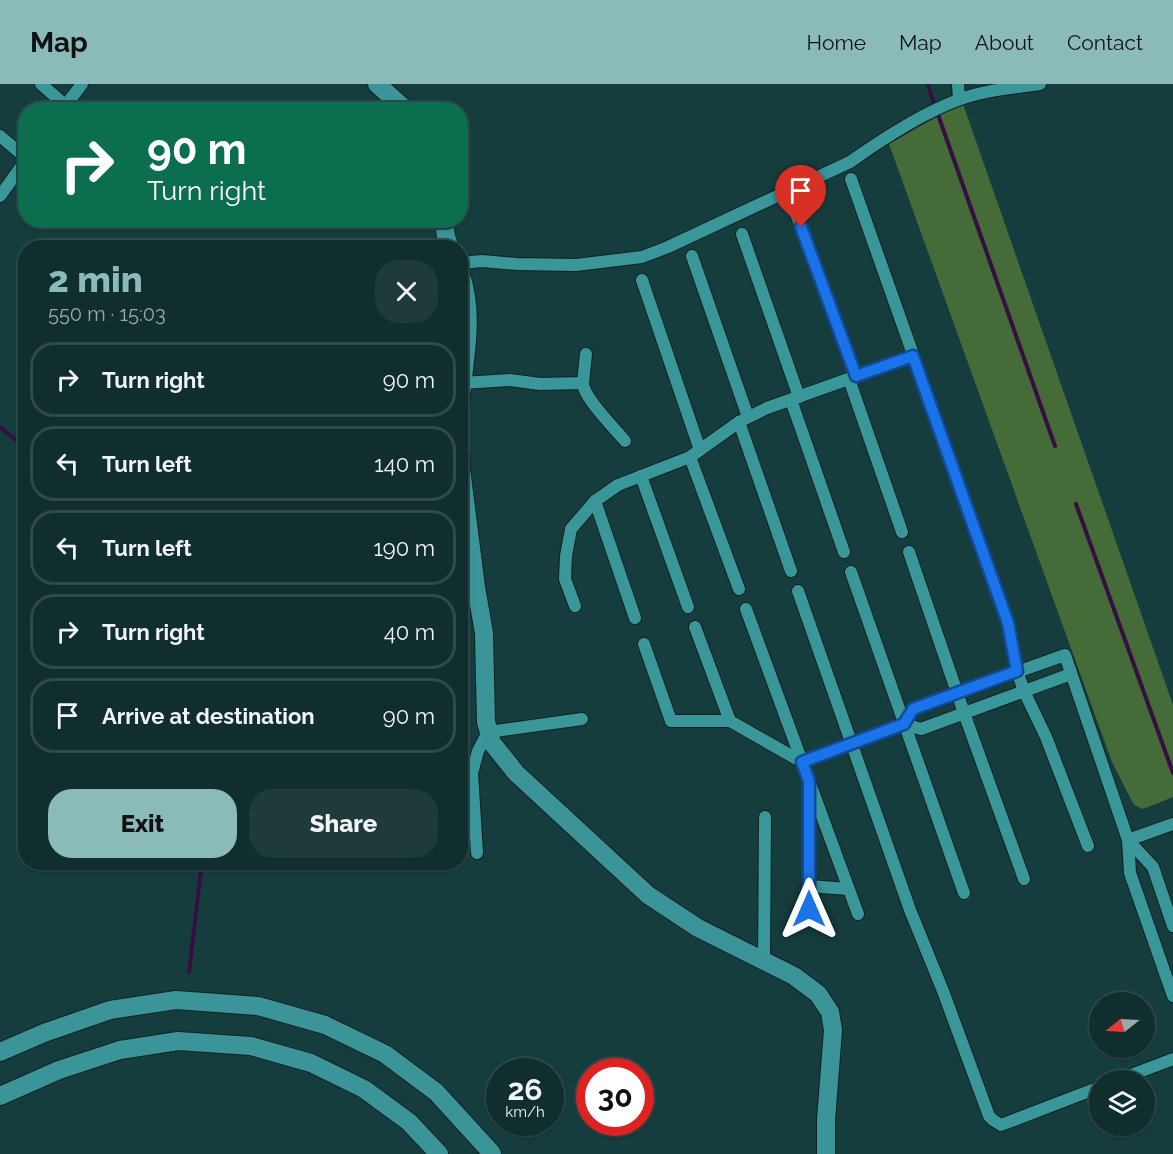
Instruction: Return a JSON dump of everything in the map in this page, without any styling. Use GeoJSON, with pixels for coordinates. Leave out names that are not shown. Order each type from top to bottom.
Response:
{"type":"FeatureCollection","features":[{"type":"Feature","properties":{"kind":"street"},"geometry":{"type":"LineString","coordinates":[[40,84],[59,102]]}},
{"type":"Feature","properties":{"kind":"street"},"geometry":{"type":"LineString","coordinates":[[68,102],[82,84]]}},
{"type":"Feature","properties":{"kind":"street"},"geometry":{"type":"LineString","coordinates":[[377,84],[397,102]]}},
{"type":"Feature","properties":{"kind":"street"},"geometry":{"type":"LineString","coordinates":[[958,84],[959,99]]}},
{"type":"Feature","properties":{"kind":"street"},"geometry":{"type":"LineString","coordinates":[[468,262],[576,265],[642,257],[850,162],[872,146],[959,99],[1040,84]]}},
{"type":"Feature","properties":{"kind":"street"},"geometry":{"type":"LineString","coordinates":[[0,136],[18,152]]}},
{"type":"Feature","properties":{"kind":"street"},"geometry":{"type":"LineString","coordinates":[[0,196],[18,170]]}},
{"type":"Feature","properties":{"kind":"street"},"geometry":{"type":"LineString","coordinates":[[851,178],[1008,623],[1017,671],[1024,691],[1046,737],[1088,846]]}},
{"type":"Feature","properties":{"kind":"street"},"geometry":{"type":"LineString","coordinates":[[793,206],[853,377],[902,532]]}},
{"type":"Feature","properties":{"kind":"street"},"geometry":{"type":"LineString","coordinates":[[742,234],[844,552]]}},
{"type":"Feature","properties":{"kind":"street"},"geometry":{"type":"LineString","coordinates":[[692,256],[791,571]]}},
{"type":"Feature","properties":{"kind":"street"},"geometry":{"type":"LineString","coordinates":[[642,280],[739,589]]}},
{"type":"Feature","properties":{"kind":"street"},"geometry":{"type":"LineString","coordinates":[[586,354],[584,389],[625,441]]}},
{"type":"Feature","properties":{"kind":"street"},"geometry":{"type":"LineString","coordinates":[[575,606],[565,579],[566,556],[571,530],[595,501],[618,485],[695,453],[743,420],[767,408],[913,356]]}},
{"type":"Feature","properties":{"kind":"street"},"geometry":{"type":"LineString","coordinates":[[468,383],[510,380],[540,384],[583,383]]}},
{"type":"Feature","properties":{"kind":"street"},"geometry":{"type":"LineString","coordinates":[[641,476],[688,607]]}},
{"type":"Feature","properties":{"kind":"street"},"geometry":{"type":"LineString","coordinates":[[595,501],[635,618]]}},
{"type":"Feature","properties":{"kind":"street"},"geometry":{"type":"LineString","coordinates":[[468,529],[484,633],[485,713],[492,743],[516,773],[648,895],[698,928],[794,976],[818,994],[830,1012],[833,1030],[826,1120],[826,1154]]}},
{"type":"Feature","properties":{"kind":"street"},"geometry":{"type":"LineString","coordinates":[[909,552],[1024,879]]}},
{"type":"Feature","properties":{"kind":"street"},"geometry":{"type":"LineString","coordinates":[[851,572],[964,893]]}},
{"type":"Feature","properties":{"kind":"street"},"geometry":{"type":"LineString","coordinates":[[798,591],[910,910],[943,991],[989,1116],[1001,1125],[1089,1091]]}},
{"type":"Feature","properties":{"kind":"street"},"geometry":{"type":"LineString","coordinates":[[746,609],[858,914]]}},
{"type":"Feature","properties":{"kind":"street"},"geometry":{"type":"LineString","coordinates":[[695,627],[730,721]]}},
{"type":"Feature","properties":{"kind":"street"},"geometry":{"type":"LineString","coordinates":[[644,644],[671,721],[730,721],[802,762]]}},
{"type":"Feature","properties":{"kind":"street"},"geometry":{"type":"LineString","coordinates":[[904,724],[913,709],[1065,655],[1128,840],[1130,873],[1173,996]]}},
{"type":"Feature","properties":{"kind":"street"},"geometry":{"type":"LineString","coordinates":[[802,762],[904,724],[921,729],[1071,674]]}},
{"type":"Feature","properties":{"kind":"street"},"geometry":{"type":"LineString","coordinates":[[488,732],[582,720]]}},
{"type":"Feature","properties":{"kind":"street"},"geometry":{"type":"LineString","coordinates":[[477,853],[472,773],[478,751],[488,732]]}},
{"type":"Feature","properties":{"kind":"street"},"geometry":{"type":"LineString","coordinates":[[809,781],[809,909]]}},
{"type":"Feature","properties":{"kind":"street"},"geometry":{"type":"LineString","coordinates":[[764,961],[765,817]]}},
{"type":"Feature","properties":{"kind":"street"},"geometry":{"type":"LineString","coordinates":[[1128,840],[1173,824]]}},
{"type":"Feature","properties":{"kind":"street"},"geometry":{"type":"LineString","coordinates":[[1128,840],[1153,867],[1173,926]]}},
{"type":"Feature","properties":{"kind":"street"},"geometry":{"type":"LineString","coordinates":[[809,886],[848,889]]}},
{"type":"Feature","properties":{"kind":"street"},"geometry":{"type":"LineString","coordinates":[[0,1052],[44,1033],[110,1010],[176,1000],[258,1006],[325,1025],[385,1054],[436,1092],[492,1154]]}},
{"type":"Feature","properties":{"kind":"street"},"geometry":{"type":"LineString","coordinates":[[0,1096],[59,1070],[120,1050],[178,1041],[251,1046],[311,1063],[364,1089],[409,1122],[439,1154]]}},
{"type":"Feature","properties":{"kind":"street"},"geometry":{"type":"LineString","coordinates":[[1144,1070],[1173,1059]]}},
{"type":"Feature","properties":{"kind":"green space"},"geometry":{"type":"Polygon","coordinates":[[[963,104],[1173,705],[1173,797],[1143,809],[1134,805],[1112,762],[889,144],[963,104]]]}},
{"type":"Feature","properties":{"kind":"waterway"},"geometry":{"type":"LineString","coordinates":[[928,84],[1055,446]]}},
{"type":"Feature","properties":{"kind":"waterway"},"geometry":{"type":"LineString","coordinates":[[0,427],[18,442]]}},
{"type":"Feature","properties":{"kind":"waterway"},"geometry":{"type":"LineString","coordinates":[[1076,504],[1173,773]]}},
{"type":"Feature","properties":{"kind":"waterway"},"geometry":{"type":"LineString","coordinates":[[189,972],[201,870]]}},
{"type":"Feature","properties":{"kind":"route"},"geometry":{"type":"LineString","coordinates":[[801,227],[856,376],[913,356],[1008,623],[1017,671],[913,709],[904,724],[802,762],[809,781],[809,909]]}}]}
